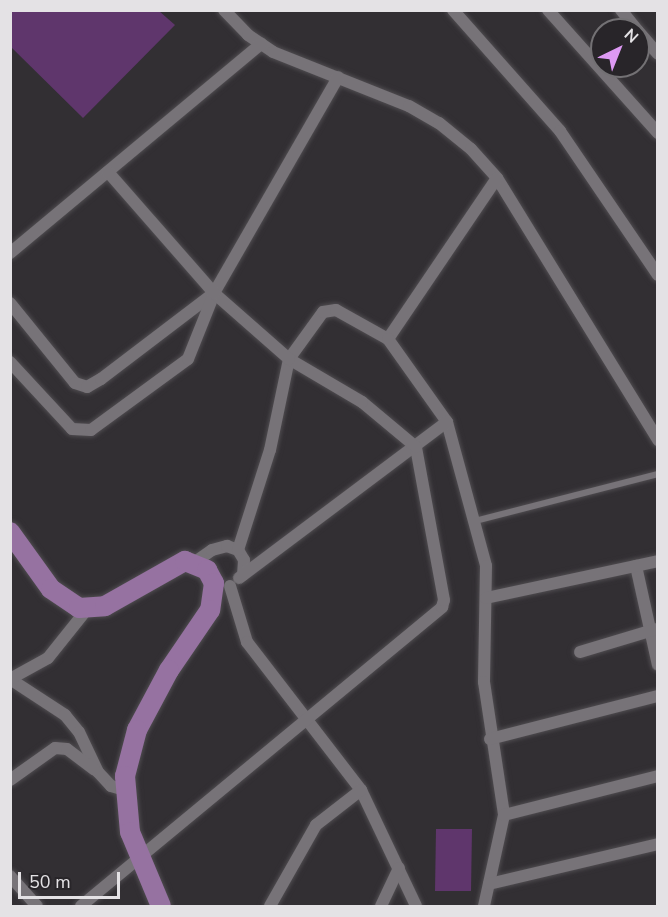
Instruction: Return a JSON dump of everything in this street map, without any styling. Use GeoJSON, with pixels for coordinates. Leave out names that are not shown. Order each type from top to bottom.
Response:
{"type":"FeatureCollection","features":[{"type":"Feature","properties":{"kind":"main road"},"geometry":{"type":"LineString","coordinates":[[10,532],[51,588],[79,608],[88,608],[116,600],[174,564],[201,566],[222,592],[137,730],[129,753],[125,790],[130,831],[139,859],[161,906]]}},
{"type":"Feature","properties":{"kind":"street"},"geometry":{"type":"LineString","coordinates":[[224,10],[261,44],[338,76],[439,123],[497,178],[657,440]]}},
{"type":"Feature","properties":{"kind":"street"},"geometry":{"type":"LineString","coordinates":[[453,10],[560,131],[657,275]]}},
{"type":"Feature","properties":{"kind":"street"},"geometry":{"type":"LineString","coordinates":[[548,10],[657,133]]}},
{"type":"Feature","properties":{"kind":"street"},"geometry":{"type":"LineString","coordinates":[[10,253],[261,44]]}},
{"type":"Feature","properties":{"kind":"street"},"geometry":{"type":"LineString","coordinates":[[10,362],[72,429],[91,430],[188,358],[214,293],[338,76]]}},
{"type":"Feature","properties":{"kind":"street"},"geometry":{"type":"LineString","coordinates":[[81,906],[442,607],[444,600],[416,447],[362,402],[289,359],[214,293],[108,172]]}},
{"type":"Feature","properties":{"kind":"street"},"geometry":{"type":"LineString","coordinates":[[388,339],[497,178]]}},
{"type":"Feature","properties":{"kind":"street"},"geometry":{"type":"LineString","coordinates":[[10,303],[75,383],[87,387],[214,293]]}},
{"type":"Feature","properties":{"kind":"street"},"geometry":{"type":"LineString","coordinates":[[238,550],[270,450],[289,359],[328,309],[388,339],[447,422],[486,566],[484,682],[490,739],[504,815],[484,906]]}},
{"type":"Feature","properties":{"kind":"street"},"geometry":{"type":"LineString","coordinates":[[416,906],[361,790],[247,642],[222,592],[447,422]]}},
{"type":"Feature","properties":{"kind":"street"},"geometry":{"type":"LineString","coordinates":[[201,566],[212,550],[227,546],[238,550],[244,560],[243,575]]}},
{"type":"Feature","properties":{"kind":"street"},"geometry":{"type":"LineString","coordinates":[[486,598],[657,561]]}},
{"type":"Feature","properties":{"kind":"street"},"geometry":{"type":"LineString","coordinates":[[636,566],[654,630],[657,665]]}},
{"type":"Feature","properties":{"kind":"street"},"geometry":{"type":"LineString","coordinates":[[88,608],[48,658],[10,679],[65,715],[79,732],[98,772]]}},
{"type":"Feature","properties":{"kind":"street"},"geometry":{"type":"LineString","coordinates":[[580,652],[654,630]]}},
{"type":"Feature","properties":{"kind":"street"},"geometry":{"type":"LineString","coordinates":[[490,739],[657,696]]}},
{"type":"Feature","properties":{"kind":"street"},"geometry":{"type":"LineString","coordinates":[[10,780],[55,748],[67,749],[98,772],[111,786],[125,790]]}},
{"type":"Feature","properties":{"kind":"street"},"geometry":{"type":"LineString","coordinates":[[504,815],[657,776]]}},
{"type":"Feature","properties":{"kind":"street"},"geometry":{"type":"LineString","coordinates":[[270,906],[316,825],[361,790]]}},
{"type":"Feature","properties":{"kind":"street"},"geometry":{"type":"LineString","coordinates":[[489,884],[657,844]]}},
{"type":"Feature","properties":{"kind":"street"},"geometry":{"type":"LineString","coordinates":[[381,906],[399,868]]}},
{"type":"Feature","properties":{"kind":"street"},"geometry":{"type":"LineString","coordinates":[[10,876],[37,906]]}},
{"type":"Feature","properties":{"kind":"lane"},"geometry":{"type":"LineString","coordinates":[[475,521],[657,474]]}},
{"type":"Feature","properties":{"kind":"shaded area"},"geometry":{"type":"Polygon","coordinates":[[[10,11],[159,11],[175,25],[83,118],[11,47],[10,11]]]}},
{"type":"Feature","properties":{"kind":"shaded area"},"geometry":{"type":"Polygon","coordinates":[[[436,829],[472,829],[471,891],[435,891],[436,829]]]}}]}
